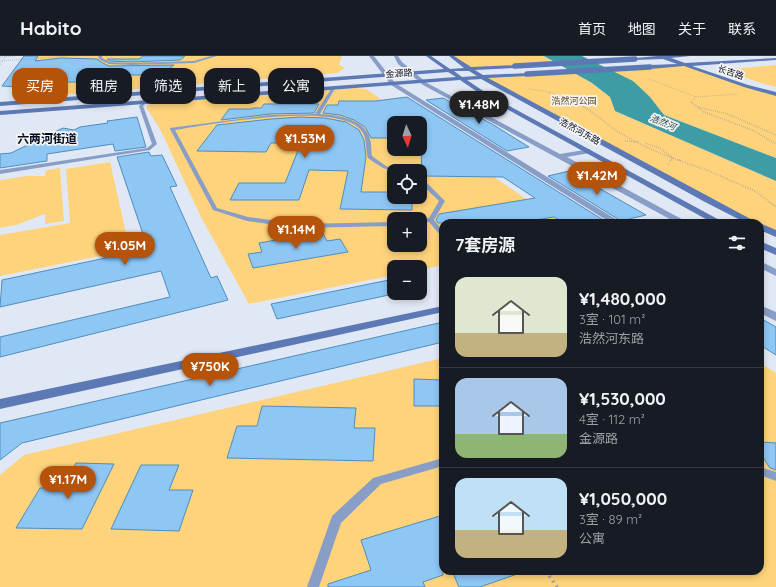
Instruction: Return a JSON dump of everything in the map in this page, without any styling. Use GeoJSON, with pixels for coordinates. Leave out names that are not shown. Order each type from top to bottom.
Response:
{"type":"FeatureCollection","features":[{"type":"Feature","properties":{"kind":"main road","name":"浩然河东路"},"geometry":{"type":"LineString","coordinates":[[428,56],[487,96],[713,219]]}},
{"type":"Feature","properties":{"kind":"main road","name":"浩然河东路"},"geometry":{"type":"LineString","coordinates":[[451,56],[482,77],[705,199],[746,219]]}},
{"type":"Feature","properties":{"kind":"main road","name":"长吉路"},"geometry":{"type":"LineString","coordinates":[[674,56],[776,91]]}},
{"type":"Feature","properties":{"kind":"main road","name":"金源路"},"geometry":{"type":"LineString","coordinates":[[0,104],[384,74],[688,56]]}},
{"type":"Feature","properties":{"kind":"main road","name":"长吉路"},"geometry":{"type":"LineString","coordinates":[[661,57],[776,94]]}},
{"type":"Feature","properties":{"kind":"main road","name":"金源路"},"geometry":{"type":"LineString","coordinates":[[196,98],[422,80],[776,59]]}},
{"type":"Feature","properties":{"kind":"main road","name":"金源路"},"geometry":{"type":"LineString","coordinates":[[0,113],[140,102]]}},
{"type":"Feature","properties":{"kind":"main road"},"geometry":{"type":"LineString","coordinates":[[764,228],[776,234]]}},
{"type":"Feature","properties":{"kind":"main road"},"geometry":{"type":"LineString","coordinates":[[764,242],[776,238]]}},
{"type":"Feature","properties":{"kind":"main road"},"geometry":{"type":"LineString","coordinates":[[764,245],[776,252]]}},
{"type":"Feature","properties":{"kind":"main road"},"geometry":{"type":"LineString","coordinates":[[0,404],[439,310]]}},
{"type":"Feature","properties":{"kind":"street"},"geometry":{"type":"LineString","coordinates":[[370,56],[392,83],[611,219]]}},
{"type":"Feature","properties":{"kind":"street"},"geometry":{"type":"LineString","coordinates":[[396,56],[400,63],[422,80],[677,219]]}},
{"type":"Feature","properties":{"kind":"street"},"geometry":{"type":"LineString","coordinates":[[560,156],[587,151]]}},
{"type":"Feature","properties":{"kind":"street"},"geometry":{"type":"LineString","coordinates":[[764,266],[776,273]]}},
{"type":"Feature","properties":{"kind":"street"},"geometry":{"type":"LineString","coordinates":[[764,310],[776,317]]}},
{"type":"Feature","properties":{"kind":"lane"},"geometry":{"type":"LineString","coordinates":[[100,56],[101,59],[109,63],[130,64],[194,62],[215,56]]}},
{"type":"Feature","properties":{"kind":"lane"},"geometry":{"type":"LineString","coordinates":[[317,115],[334,87]]}},
{"type":"Feature","properties":{"kind":"lane"},"geometry":{"type":"LineString","coordinates":[[0,172],[148,149],[155,144],[141,106],[143,104]]}},
{"type":"Feature","properties":{"kind":"lane"},"geometry":{"type":"LineString","coordinates":[[387,168],[370,157],[368,138],[360,126],[353,121],[341,117],[317,115],[263,117],[172,129],[215,209],[247,219],[300,226],[387,224]]}},
{"type":"Feature","properties":{"kind":"lane"},"geometry":{"type":"LineString","coordinates":[[427,186],[442,202],[431,220]]}},
{"type":"Feature","properties":{"kind":"lane"},"geometry":{"type":"LineString","coordinates":[[427,220],[431,220]]}},
{"type":"Feature","properties":{"kind":"lane"},"geometry":{"type":"LineString","coordinates":[[431,220],[439,230]]}},
{"type":"Feature","properties":{"kind":"lane"},"geometry":{"type":"LineString","coordinates":[[313,587],[336,520],[376,481],[439,463]]}},
{"type":"Feature","properties":{"kind":"lane"},"geometry":{"type":"LineString","coordinates":[[764,472],[776,477]]}},
{"type":"Feature","properties":{"kind":"path"},"geometry":{"type":"LineString","coordinates":[[0,65],[6,56]]}},
{"type":"Feature","properties":{"kind":"path"},"geometry":{"type":"LineString","coordinates":[[0,57],[16,56]]}},
{"type":"Feature","properties":{"kind":"path"},"geometry":{"type":"LineString","coordinates":[[0,61],[68,56]]}},
{"type":"Feature","properties":{"kind":"path"},"geometry":{"type":"LineString","coordinates":[[622,69],[696,97],[742,94]]}},
{"type":"Feature","properties":{"kind":"path"},"geometry":{"type":"LineString","coordinates":[[525,89],[545,91],[575,101],[595,113],[615,129],[666,156],[709,171],[755,191],[776,206]]}},
{"type":"Feature","properties":{"kind":"path"},"geometry":{"type":"LineString","coordinates":[[696,97],[691,102],[695,107],[708,115],[736,122],[750,128],[776,144]]}},
{"type":"Feature","properties":{"kind":"path"},"geometry":{"type":"LineString","coordinates":[[695,107],[728,114],[759,129],[776,135]]}},
{"type":"Feature","properties":{"kind":"path"},"geometry":{"type":"LineString","coordinates":[[549,575],[557,587]]}},
{"type":"Feature","properties":{"kind":"green space"},"geometry":{"type":"Polygon","coordinates":[[[35,56],[342,56],[339,65],[345,68],[337,73],[324,74],[324,68],[268,68],[268,78],[260,79],[260,68],[204,68],[204,84],[196,84],[196,68],[140,68],[140,89],[132,89],[132,68],[76,68],[76,94],[68,94],[68,68],[30,68],[34,62],[35,56]]]}},
{"type":"Feature","properties":{"kind":"green space"},"geometry":{"type":"Polygon","coordinates":[[[451,56],[544,56],[558,64],[469,69],[451,56]]]}},
{"type":"Feature","properties":{"kind":"green space","name":"浩然河公园"},"geometry":{"type":"Polygon","coordinates":[[[682,65],[776,94],[776,158],[664,115],[650,97],[610,70],[682,65]]]}},
{"type":"Feature","properties":{"kind":"green space"},"geometry":{"type":"Polygon","coordinates":[[[776,65],[776,87],[746,78],[733,69],[776,65]]]}},
{"type":"Feature","properties":{"kind":"green space","name":"浩然河公园"},"geometry":{"type":"Polygon","coordinates":[[[572,72],[592,83],[610,97],[615,111],[776,181],[776,234],[764,226],[764,219],[746,219],[482,77],[572,72]]]}},
{"type":"Feature","properties":{"kind":"green space"},"geometry":{"type":"Polygon","coordinates":[[[355,88],[366,89],[406,116],[387,116],[387,156],[427,156],[427,131],[555,219],[439,219],[439,266],[427,268],[427,260],[387,260],[387,276],[249,304],[201,217],[160,129],[146,107],[150,104],[196,104],[196,100],[204,100],[204,104],[260,104],[260,95],[268,95],[268,104],[324,104],[324,90],[355,88]]]}},
{"type":"Feature","properties":{"kind":"green space"},"geometry":{"type":"Polygon","coordinates":[[[110,162],[130,250],[0,276],[0,235],[70,223],[66,169],[110,162]]]}},
{"type":"Feature","properties":{"kind":"green space"},"geometry":{"type":"Polygon","coordinates":[[[60,168],[64,221],[45,224],[45,214],[16,225],[0,228],[0,180],[27,176],[45,176],[46,170],[60,168]]]}},
{"type":"Feature","properties":{"kind":"green space"},"geometry":{"type":"Polygon","coordinates":[[[439,359],[439,575],[764,575],[764,366],[776,373],[776,587],[0,587],[0,475],[24,455],[439,359]]]}},
{"type":"Feature","properties":{"kind":"water","name":"浩然河"},"geometry":{"type":"Polygon","coordinates":[[[544,56],[582,56],[633,81],[650,97],[664,115],[776,158],[776,181],[615,111],[610,97],[592,83],[544,56]]]}},
{"type":"Feature","properties":{"kind":"building"},"geometry":{"type":"Polygon","coordinates":[[[24,56],[38,56],[35,61],[61,58],[98,59],[109,66],[174,65],[170,68],[140,68],[140,75],[132,75],[132,68],[76,68],[76,82],[68,82],[68,68],[15,68],[24,56]]]}},
{"type":"Feature","properties":{"kind":"building"},"geometry":{"type":"Polygon","coordinates":[[[143,56],[185,56],[180,60],[130,62],[110,61],[107,59],[139,59],[143,56]]]}},
{"type":"Feature","properties":{"kind":"building"},"geometry":{"type":"Polygon","coordinates":[[[12,72],[12,87],[2,86],[12,72]]]}},
{"type":"Feature","properties":{"kind":"building"},"geometry":{"type":"Polygon","coordinates":[[[407,97],[602,219],[557,219],[554,217],[541,219],[439,219],[438,223],[436,220],[439,214],[535,198],[503,177],[427,176],[427,164],[422,164],[421,156],[427,156],[427,116],[387,116],[387,138],[371,138],[365,127],[354,120],[340,115],[323,113],[327,105],[338,105],[339,101],[376,101],[407,97]]]}},
{"type":"Feature","properties":{"kind":"building"},"geometry":{"type":"Polygon","coordinates":[[[443,98],[492,124],[529,147],[507,151],[426,100],[443,98]]]}},
{"type":"Feature","properties":{"kind":"building"},"geometry":{"type":"Polygon","coordinates":[[[264,104],[319,104],[314,113],[270,114],[221,120],[229,109],[261,108],[264,104]]]}},
{"type":"Feature","properties":{"kind":"building"},"geometry":{"type":"Polygon","coordinates":[[[137,117],[146,147],[115,151],[113,144],[47,154],[47,161],[0,168],[0,154],[11,153],[63,128],[74,130],[80,127],[108,123],[107,121],[137,117]]]}},
{"type":"Feature","properties":{"kind":"building"},"geometry":{"type":"Polygon","coordinates":[[[300,117],[325,118],[346,122],[359,130],[364,140],[366,157],[361,192],[387,192],[387,204],[412,204],[412,210],[340,209],[348,171],[309,170],[299,200],[230,200],[239,183],[285,183],[301,143],[271,143],[266,152],[197,151],[217,125],[300,117]]]}},
{"type":"Feature","properties":{"kind":"building"},"geometry":{"type":"Polygon","coordinates":[[[149,152],[151,156],[162,155],[177,186],[170,187],[211,278],[217,276],[228,300],[0,357],[0,337],[170,297],[161,271],[0,307],[2,280],[148,249],[117,157],[149,152]]]}},
{"type":"Feature","properties":{"kind":"building"},"geometry":{"type":"Polygon","coordinates":[[[569,171],[646,215],[629,219],[618,219],[548,176],[569,171]]]}},
{"type":"Feature","properties":{"kind":"building"},"geometry":{"type":"Polygon","coordinates":[[[322,232],[327,241],[340,239],[348,252],[253,268],[248,254],[262,252],[259,243],[322,232]]]}},
{"type":"Feature","properties":{"kind":"building"},"geometry":{"type":"Polygon","coordinates":[[[387,280],[387,295],[277,319],[271,304],[387,280]]]}},
{"type":"Feature","properties":{"kind":"building"},"geometry":{"type":"Polygon","coordinates":[[[764,320],[776,327],[776,355],[764,348],[764,320]]]}},
{"type":"Feature","properties":{"kind":"building"},"geometry":{"type":"Polygon","coordinates":[[[439,323],[439,343],[22,443],[0,460],[0,423],[439,323]]]}},
{"type":"Feature","properties":{"kind":"building"},"geometry":{"type":"Polygon","coordinates":[[[414,379],[439,380],[439,406],[414,406],[414,379]]]}},
{"type":"Feature","properties":{"kind":"building"},"geometry":{"type":"Polygon","coordinates":[[[262,406],[356,408],[354,428],[375,428],[373,461],[227,458],[237,426],[257,426],[262,406]]]}},
{"type":"Feature","properties":{"kind":"building"},"geometry":{"type":"Polygon","coordinates":[[[764,442],[776,443],[776,470],[770,468],[764,459],[764,442]]]}},
{"type":"Feature","properties":{"kind":"building"},"geometry":{"type":"Polygon","coordinates":[[[76,463],[114,464],[82,529],[16,528],[40,488],[62,488],[76,463]]]}},
{"type":"Feature","properties":{"kind":"building"},"geometry":{"type":"Polygon","coordinates":[[[141,465],[179,465],[169,490],[193,490],[179,531],[111,529],[141,465]]]}},
{"type":"Feature","properties":{"kind":"building"},"geometry":{"type":"Polygon","coordinates":[[[439,516],[439,575],[443,575],[423,582],[425,587],[328,587],[328,584],[371,570],[361,540],[439,516]]]}},
{"type":"Feature","properties":{"kind":"building"},"geometry":{"type":"Polygon","coordinates":[[[454,575],[514,575],[480,587],[459,587],[454,575]]]}},
{"type":"Feature","properties":{"kind":"district","name":"六两河街道"},"geometry":{"type":"Point","coordinates":[47,138]}}]}
